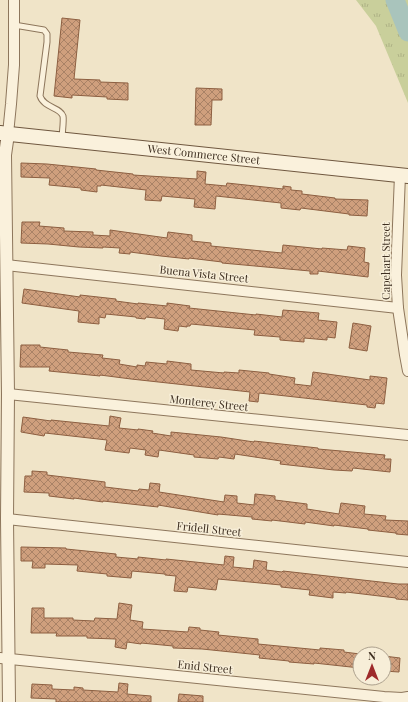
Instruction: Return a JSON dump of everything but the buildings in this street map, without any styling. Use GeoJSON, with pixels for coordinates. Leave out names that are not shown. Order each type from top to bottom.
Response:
{"type":"FeatureCollection","features":[{"type":"Feature","properties":{"kind":"main road","name":"West Commerce Street"},"geometry":{"type":"LineString","coordinates":[[4,133],[404,175]]}},
{"type":"Feature","properties":{"kind":"street"},"geometry":{"type":"LineString","coordinates":[[9,702],[4,658],[6,398],[4,337],[6,265],[3,227],[5,156],[4,133],[11,104],[14,65],[14,0]]}},
{"type":"Feature","properties":{"kind":"street","name":"Capehart Street"},"geometry":{"type":"LineString","coordinates":[[404,175],[396,275],[398,308],[408,371]]}},
{"type":"Feature","properties":{"kind":"street","name":"Buena Vista Street"},"geometry":{"type":"LineString","coordinates":[[6,265],[398,308]]}},
{"type":"Feature","properties":{"kind":"street","name":"Monterey Street"},"geometry":{"type":"LineString","coordinates":[[6,398],[408,435]]}},
{"type":"Feature","properties":{"kind":"street","name":"Fridell Street"},"geometry":{"type":"LineString","coordinates":[[4,519],[408,562]]}},
{"type":"Feature","properties":{"kind":"street","name":"Enid Street"},"geometry":{"type":"LineString","coordinates":[[4,658],[384,697],[408,697]]}},
{"type":"Feature","properties":{"kind":"lane"},"geometry":{"type":"LineString","coordinates":[[14,25],[44,30],[47,34],[40,96],[41,100],[46,105],[60,112],[63,117],[62,139]]}},
{"type":"Feature","properties":{"kind":"green space"},"geometry":{"type":"Polygon","coordinates":[[[356,0],[408,0],[408,103],[376,26],[356,0]]]}},
{"type":"Feature","properties":{"kind":"waterway"},"geometry":{"type":"LineString","coordinates":[[395,0],[408,32]]}}]}
